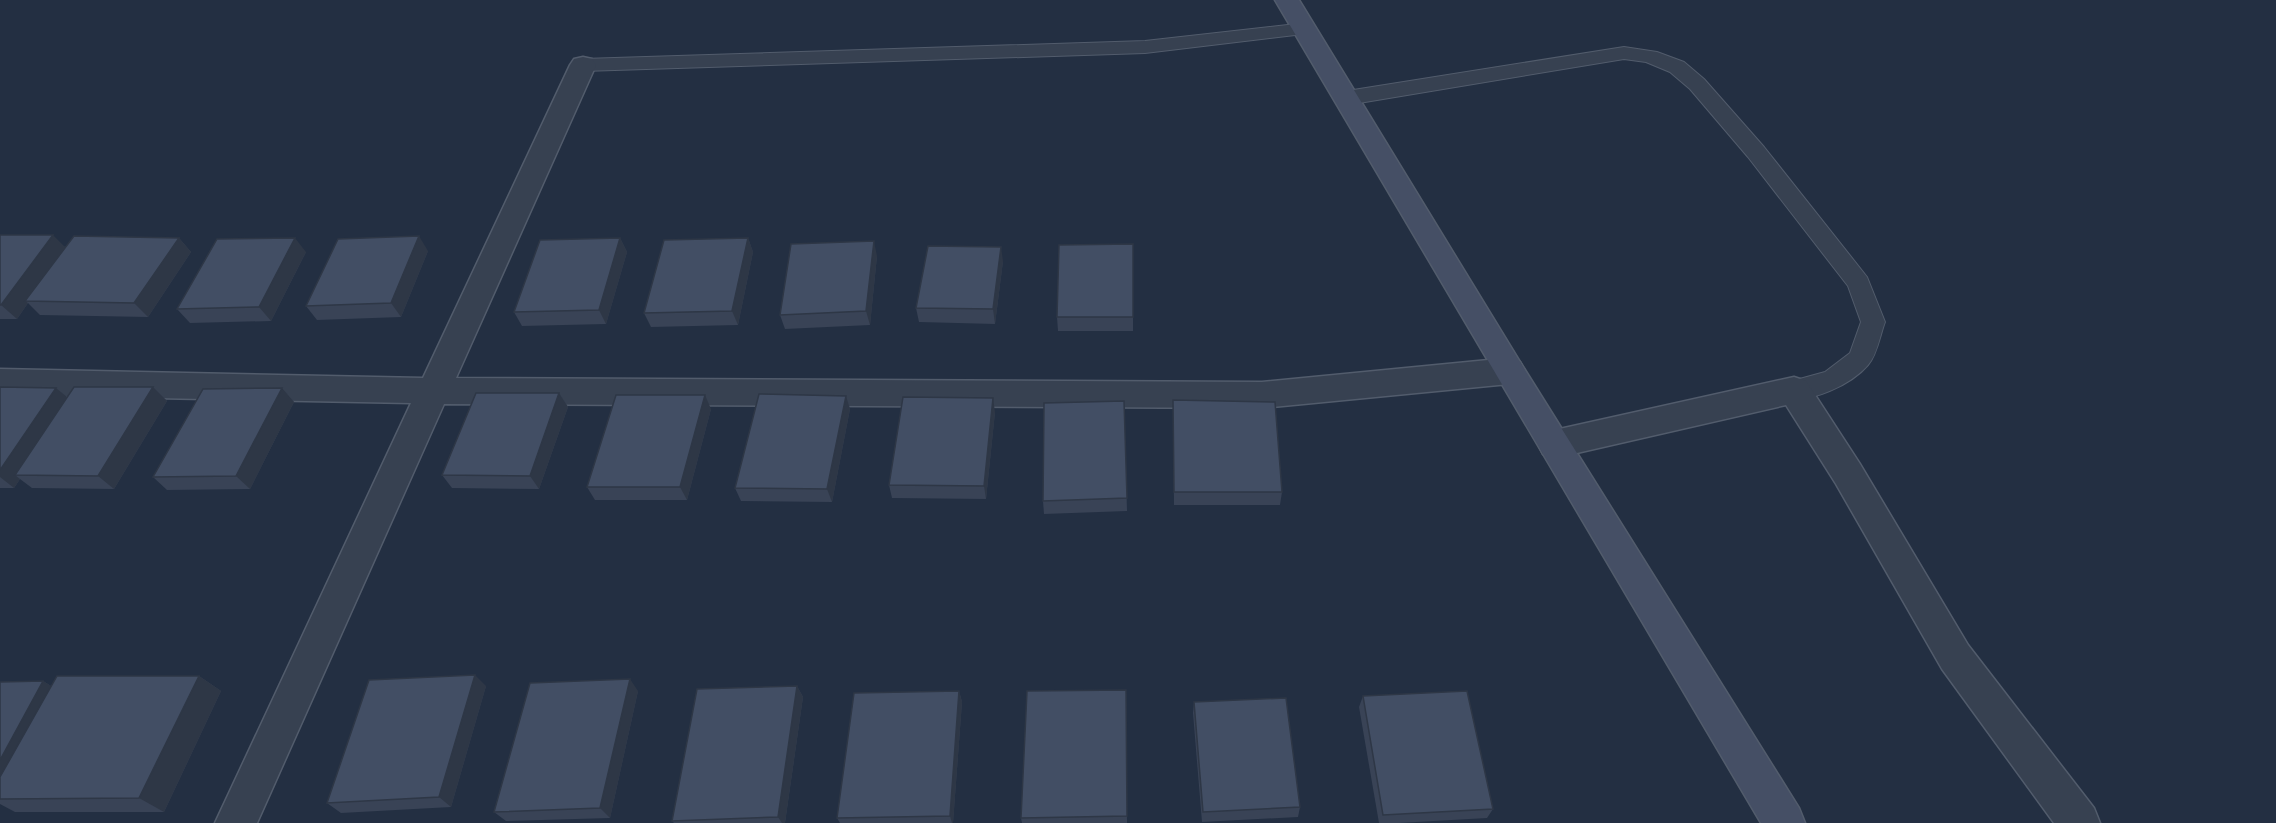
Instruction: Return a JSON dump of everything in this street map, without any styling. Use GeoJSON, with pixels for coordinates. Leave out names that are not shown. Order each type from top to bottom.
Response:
{"type":"FeatureCollection","features":[{"type":"Feature","properties":{"kind":"main road"},"geometry":{"type":"LineString","coordinates":[[1287,0],[1784,823]]}},
{"type":"Feature","properties":{"kind":"street"},"geometry":{"type":"LineString","coordinates":[[236,823],[583,65]]}},
{"type":"Feature","properties":{"kind":"street"},"geometry":{"type":"LineString","coordinates":[[0,382],[435,391],[1262,394],[1509,371]]}},
{"type":"Feature","properties":{"kind":"street"},"geometry":{"type":"LineString","coordinates":[[1555,444],[1794,390],[1848,474],[1955,657],[2079,823]]}},
{"type":"Feature","properties":{"kind":"lane"},"geometry":{"type":"LineString","coordinates":[[583,65],[1145,47],[1305,29]]}},
{"type":"Feature","properties":{"kind":"lane"},"geometry":{"type":"LineString","coordinates":[[1347,98],[1624,53],[1650,56],[1677,67],[1697,84],[1822,233],[1859,282],[1870,312],[1873,322],[1860,358],[1833,380],[1794,390]]}},
{"type":"Feature","properties":{"kind":"building"},"geometry":{"type":"Polygon","coordinates":[[[0,235],[53,235],[1,305],[0,305],[0,235]]]}},
{"type":"Feature","properties":{"kind":"building"},"geometry":{"type":"Polygon","coordinates":[[[74,236],[179,238],[134,303],[25,301],[74,236]]]}},
{"type":"Feature","properties":{"kind":"building"},"geometry":{"type":"Polygon","coordinates":[[[419,236],[391,303],[306,306],[338,239],[419,236]]]}},
{"type":"Feature","properties":{"kind":"building"},"geometry":{"type":"Polygon","coordinates":[[[295,238],[259,307],[177,309],[217,239],[295,238]]]}},
{"type":"Feature","properties":{"kind":"building"},"geometry":{"type":"Polygon","coordinates":[[[620,238],[599,310],[514,312],[540,240],[620,238]]]}},
{"type":"Feature","properties":{"kind":"building"},"geometry":{"type":"Polygon","coordinates":[[[748,238],[732,311],[644,313],[664,240],[748,238]]]}},
{"type":"Feature","properties":{"kind":"building"},"geometry":{"type":"Polygon","coordinates":[[[874,241],[866,311],[780,315],[791,244],[874,241]]]}},
{"type":"Feature","properties":{"kind":"building"},"geometry":{"type":"Polygon","coordinates":[[[1133,244],[1133,317],[1057,317],[1059,245],[1133,244]]]}},
{"type":"Feature","properties":{"kind":"building"},"geometry":{"type":"Polygon","coordinates":[[[928,246],[1001,247],[993,309],[916,308],[928,246]]]}},
{"type":"Feature","properties":{"kind":"building"},"geometry":{"type":"Polygon","coordinates":[[[0,387],[56,388],[0,470],[0,387]]]}},
{"type":"Feature","properties":{"kind":"building"},"geometry":{"type":"Polygon","coordinates":[[[74,387],[153,387],[98,476],[15,475],[74,387]]]}},
{"type":"Feature","properties":{"kind":"building"},"geometry":{"type":"Polygon","coordinates":[[[282,388],[236,476],[153,477],[203,389],[282,388]]]}},
{"type":"Feature","properties":{"kind":"building"},"geometry":{"type":"Polygon","coordinates":[[[476,393],[559,393],[530,476],[442,475],[476,393]]]}},
{"type":"Feature","properties":{"kind":"building"},"geometry":{"type":"Polygon","coordinates":[[[759,394],[846,396],[827,489],[735,488],[759,394]]]}},
{"type":"Feature","properties":{"kind":"building"},"geometry":{"type":"Polygon","coordinates":[[[616,395],[705,395],[680,487],[587,487],[616,395]]]}},
{"type":"Feature","properties":{"kind":"building"},"geometry":{"type":"Polygon","coordinates":[[[903,397],[993,398],[984,486],[889,485],[903,397]]]}},
{"type":"Feature","properties":{"kind":"building"},"geometry":{"type":"Polygon","coordinates":[[[1173,400],[1275,402],[1282,492],[1174,492],[1173,400]]]}},
{"type":"Feature","properties":{"kind":"building"},"geometry":{"type":"Polygon","coordinates":[[[1124,401],[1127,498],[1043,501],[1044,403],[1124,401]]]}},
{"type":"Feature","properties":{"kind":"building"},"geometry":{"type":"Polygon","coordinates":[[[475,675],[439,797],[327,803],[369,680],[475,675]]]}},
{"type":"Feature","properties":{"kind":"building"},"geometry":{"type":"Polygon","coordinates":[[[57,676],[199,676],[139,798],[0,799],[0,777],[57,676]]]}},
{"type":"Feature","properties":{"kind":"building"},"geometry":{"type":"Polygon","coordinates":[[[630,679],[600,808],[494,812],[530,683],[630,679]]]}},
{"type":"Feature","properties":{"kind":"building"},"geometry":{"type":"Polygon","coordinates":[[[43,681],[0,760],[0,682],[43,681]]]}},
{"type":"Feature","properties":{"kind":"building"},"geometry":{"type":"Polygon","coordinates":[[[797,686],[778,817],[672,821],[697,689],[797,686]]]}},
{"type":"Feature","properties":{"kind":"building"},"geometry":{"type":"Polygon","coordinates":[[[1126,690],[1127,816],[1021,818],[1027,691],[1126,690]]]}},
{"type":"Feature","properties":{"kind":"building"},"geometry":{"type":"Polygon","coordinates":[[[959,691],[950,816],[837,818],[854,693],[959,691]]]}},
{"type":"Feature","properties":{"kind":"building"},"geometry":{"type":"Polygon","coordinates":[[[1467,691],[1493,809],[1383,815],[1363,696],[1467,691]]]}},
{"type":"Feature","properties":{"kind":"building"},"geometry":{"type":"Polygon","coordinates":[[[1286,698],[1300,807],[1203,812],[1194,702],[1286,698]]]}}]}
